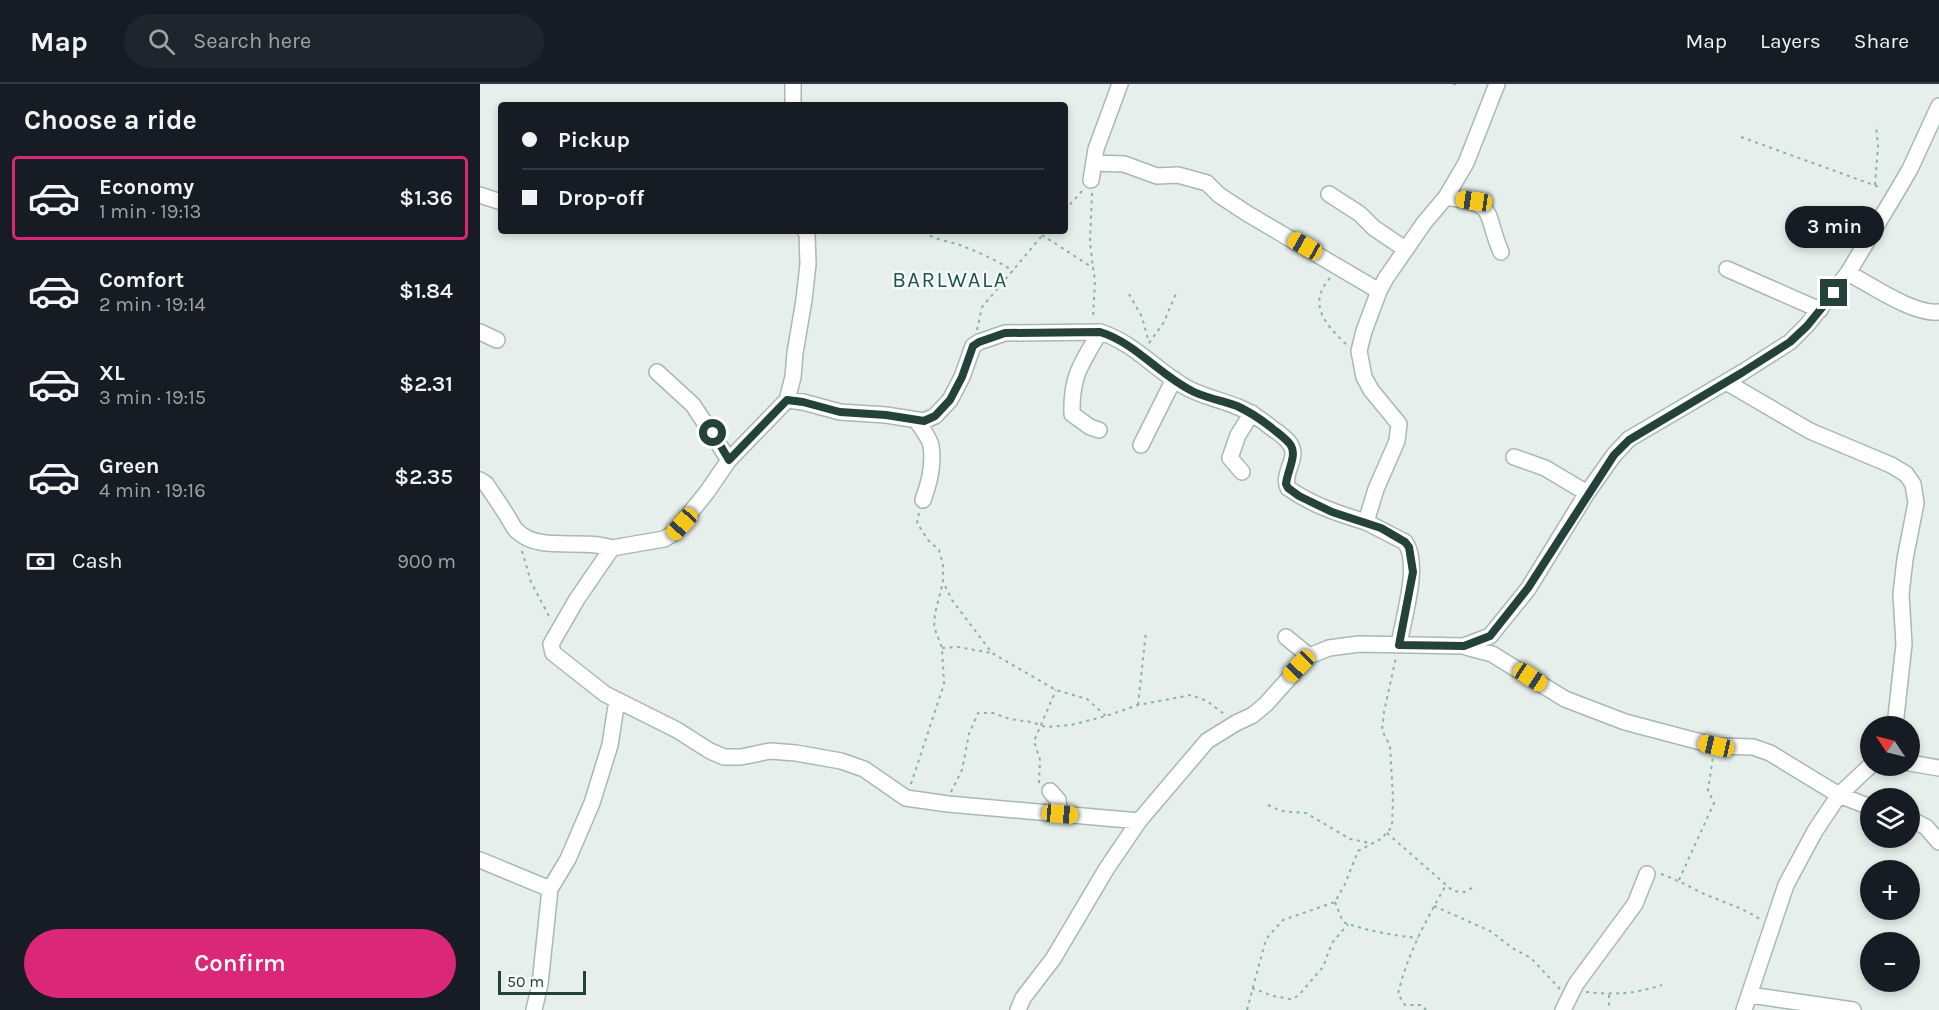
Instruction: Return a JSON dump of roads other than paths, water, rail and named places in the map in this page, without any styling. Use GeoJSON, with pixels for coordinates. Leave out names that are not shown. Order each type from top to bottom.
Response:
{"type":"FeatureCollection","features":[{"type":"Feature","properties":{"kind":"street"},"geometry":{"type":"LineString","coordinates":[[793,84],[794,102]]}},
{"type":"Feature","properties":{"kind":"street"},"geometry":{"type":"LineString","coordinates":[[1091,180],[1096,149],[1120,84]]}},
{"type":"Feature","properties":{"kind":"street"},"geometry":{"type":"LineString","coordinates":[[1366,522],[1376,489],[1400,430],[1397,420],[1371,390],[1364,377],[1359,351],[1364,331],[1379,291],[1405,249],[1446,197],[1466,163],[1497,84]]}},
{"type":"Feature","properties":{"kind":"street"},"geometry":{"type":"LineString","coordinates":[[1464,646],[1485,640],[1497,629],[1528,588],[1587,493],[1614,455],[1629,440],[1790,342],[1821,310],[1848,273],[1910,169],[1939,106]]}},
{"type":"Feature","properties":{"kind":"street"},"geometry":{"type":"LineString","coordinates":[[1094,163],[1124,164],[1157,176],[1178,175],[1207,183],[1219,195],[1248,214],[1379,291]]}},
{"type":"Feature","properties":{"kind":"street"},"geometry":{"type":"LineString","coordinates":[[1329,194],[1360,214],[1374,228],[1405,249]]}},
{"type":"Feature","properties":{"kind":"street"},"geometry":{"type":"LineString","coordinates":[[480,195],[498,201]]}},
{"type":"Feature","properties":{"kind":"street"},"geometry":{"type":"LineString","coordinates":[[1446,197],[1474,201],[1486,210],[1502,252]]}},
{"type":"Feature","properties":{"kind":"street"},"geometry":{"type":"LineString","coordinates":[[480,480],[486,484],[515,531],[540,544],[601,544],[612,548],[663,538],[674,533],[729,460],[787,400],[793,377],[808,264],[807,234]]}},
{"type":"Feature","properties":{"kind":"street"},"geometry":{"type":"LineString","coordinates":[[1727,269],[1821,310]]}},
{"type":"Feature","properties":{"kind":"street"},"geometry":{"type":"LineString","coordinates":[[1848,273],[1901,303],[1932,313],[1939,312]]}},
{"type":"Feature","properties":{"kind":"street"},"geometry":{"type":"LineString","coordinates":[[480,332],[497,340]]}},
{"type":"Feature","properties":{"kind":"street"},"geometry":{"type":"LineString","coordinates":[[787,400],[840,412],[886,415],[917,421],[931,419],[950,400],[962,377],[973,346],[1005,333],[1097,332],[1146,349],[1174,379],[1195,392],[1239,407],[1280,435],[1293,449],[1294,455],[1286,477],[1288,488],[1332,512],[1366,522],[1405,542],[1409,547],[1413,572],[1399,645]]}},
{"type":"Feature","properties":{"kind":"street"},"geometry":{"type":"LineString","coordinates":[[1097,332],[1077,372],[1072,388],[1072,414],[1090,427],[1099,430]]}},
{"type":"Feature","properties":{"kind":"street"},"geometry":{"type":"LineString","coordinates":[[657,372],[693,405],[729,460]]}},
{"type":"Feature","properties":{"kind":"street"},"geometry":{"type":"LineString","coordinates":[[1141,445],[1174,379]]}},
{"type":"Feature","properties":{"kind":"street"},"geometry":{"type":"LineString","coordinates":[[1726,382],[1810,431],[1891,465],[1905,474],[1913,484],[1916,503],[1901,594],[1904,645],[1896,716]]}},
{"type":"Feature","properties":{"kind":"street"},"geometry":{"type":"LineString","coordinates":[[1242,472],[1230,458],[1238,435],[1252,414]]}},
{"type":"Feature","properties":{"kind":"street"},"geometry":{"type":"LineString","coordinates":[[917,421],[932,444],[928,487],[923,500]]}},
{"type":"Feature","properties":{"kind":"street"},"geometry":{"type":"LineString","coordinates":[[1514,458],[1545,468],[1587,493]]}},
{"type":"Feature","properties":{"kind":"street"},"geometry":{"type":"LineString","coordinates":[[612,548],[559,629],[551,644],[554,653],[605,694],[677,730],[710,751],[724,757],[741,757],[770,751],[841,761],[864,769],[906,798],[948,804],[1139,821]]}},
{"type":"Feature","properties":{"kind":"street"},"geometry":{"type":"LineString","coordinates":[[1286,636],[1309,656]]}},
{"type":"Feature","properties":{"kind":"street"},"geometry":{"type":"LineString","coordinates":[[1018,1010],[1023,998],[1053,959],[1107,868],[1139,821],[1207,741],[1253,715],[1266,704],[1309,656],[1329,648],[1359,644],[1464,646],[1492,654],[1564,699],[1625,722],[1716,746],[1753,747],[1770,753],[1839,795],[1860,803]]}},
{"type":"Feature","properties":{"kind":"street"},"geometry":{"type":"LineString","coordinates":[[534,1010],[540,984],[550,889],[568,859],[592,803],[610,745],[617,700]]}},
{"type":"Feature","properties":{"kind":"street"},"geometry":{"type":"LineString","coordinates":[[1920,765],[1939,768]]}},
{"type":"Feature","properties":{"kind":"street"},"geometry":{"type":"LineString","coordinates":[[1744,1010],[1791,876],[1815,831],[1839,795],[1860,775]]}},
{"type":"Feature","properties":{"kind":"street"},"geometry":{"type":"LineString","coordinates":[[1050,791],[1058,800],[1060,814]]}},
{"type":"Feature","properties":{"kind":"street"},"geometry":{"type":"LineString","coordinates":[[1920,824],[1926,827],[1939,842]]}},
{"type":"Feature","properties":{"kind":"street"},"geometry":{"type":"LineString","coordinates":[[480,861],[550,889]]}},
{"type":"Feature","properties":{"kind":"street"},"geometry":{"type":"LineString","coordinates":[[1567,1001],[1635,904],[1647,874]]}},
{"type":"Feature","properties":{"kind":"street"},"geometry":{"type":"LineString","coordinates":[[1750,995],[1853,1010]]}},
{"type":"Feature","properties":{"kind":"district","name":"BARLWALA"},"geometry":{"type":"Point","coordinates":[950,280]}}]}
